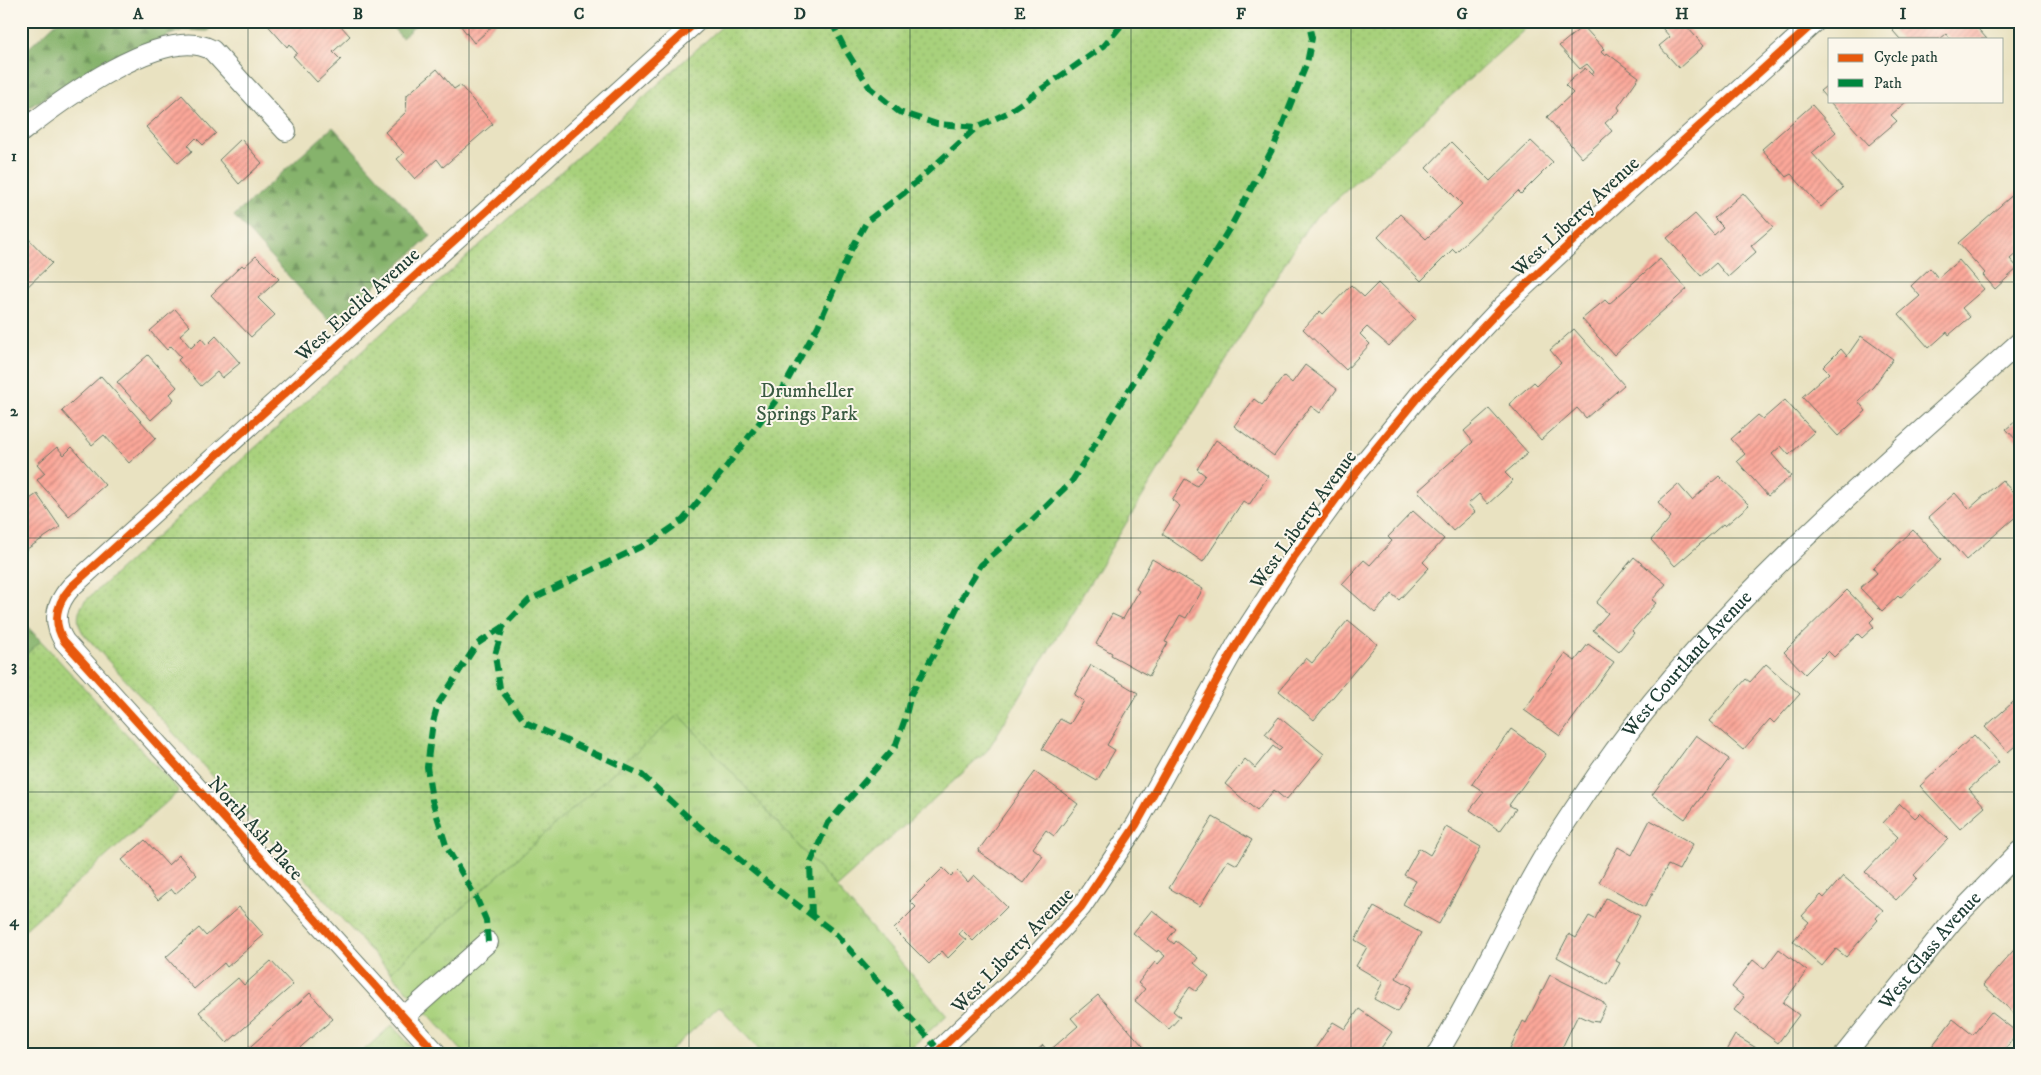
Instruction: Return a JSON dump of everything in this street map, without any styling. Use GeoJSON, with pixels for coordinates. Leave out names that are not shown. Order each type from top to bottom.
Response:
{"type":"FeatureCollection","features":[{"type":"Feature","properties":{"kind":"street","name":"West Euclid Avenue"},"geometry":{"type":"LineString","coordinates":[[56,622],[59,603],[71,587],[697,21]]}},
{"type":"Feature","properties":{"kind":"street","name":"West Liberty Avenue"},"geometry":{"type":"LineString","coordinates":[[939,1052],[1016,978],[1081,907],[1136,825],[1237,644],[1280,578],[1350,480],[1422,392],[1503,306],[1605,211],[1816,21]]}},
{"type":"Feature","properties":{"kind":"street"},"geometry":{"type":"LineString","coordinates":[[21,132],[84,87],[138,58],[180,44],[196,44],[217,54],[286,131]]}},
{"type":"Feature","properties":{"kind":"street","name":"West Courtland Avenue"},"geometry":{"type":"LineString","coordinates":[[1437,1054],[1539,865],[1593,782],[1654,699],[1722,621],[1791,551],[2020,342]]}},
{"type":"Feature","properties":{"kind":"street","name":"North Ash Place"},"geometry":{"type":"LineString","coordinates":[[56,622],[64,641],[437,1054]]}},
{"type":"Feature","properties":{"kind":"street","name":"West Glass Avenue"},"geometry":{"type":"LineString","coordinates":[[1845,1054],[1953,920],[2020,851]]}},
{"type":"Feature","properties":{"kind":"street"},"geometry":{"type":"LineString","coordinates":[[404,1017],[488,942]]}},
{"type":"Feature","properties":{"kind":"green space"},"geometry":{"type":"Polygon","coordinates":[[[58,21],[213,21],[208,31],[183,30],[128,51],[22,111],[21,55],[58,21]]]}},
{"type":"Feature","properties":{"kind":"green space"},"geometry":{"type":"Polygon","coordinates":[[[387,21],[420,21],[402,38],[387,21]]]}},
{"type":"Feature","properties":{"kind":"green space","name":"Drumheller Springs Park"},"geometry":{"type":"Polygon","coordinates":[[[728,21],[1534,21],[1309,224],[987,751],[836,887],[679,714],[390,972],[83,633],[78,621],[80,609],[85,601],[728,21]]]}},
{"type":"Feature","properties":{"kind":"green space"},"geometry":{"type":"Polygon","coordinates":[[[333,127],[431,236],[332,324],[234,216],[333,127]]]}},
{"type":"Feature","properties":{"kind":"green space"},"geometry":{"type":"Polygon","coordinates":[[[21,620],[41,641],[21,659],[21,620]]]}},
{"type":"Feature","properties":{"kind":"green space"},"geometry":{"type":"Polygon","coordinates":[[[41,641],[179,791],[21,933],[21,659],[41,641]]]}},
{"type":"Feature","properties":{"kind":"green space"},"geometry":{"type":"Polygon","coordinates":[[[679,713],[836,887],[947,1015],[904,1054],[763,1054],[719,1006],[667,1054],[465,1054],[390,972],[679,713]]]}},
{"type":"Feature","properties":{"kind":"green space"},"geometry":{"type":"Polygon","coordinates":[[[392,1025],[418,1054],[360,1054],[392,1025]]]}},
{"type":"Feature","properties":{"kind":"building"},"geometry":{"type":"Polygon","coordinates":[[[264,21],[345,21],[340,25],[350,36],[333,52],[341,60],[317,82],[293,56],[297,53],[289,44],[287,47],[264,21]]]}},
{"type":"Feature","properties":{"kind":"building"},"geometry":{"type":"Polygon","coordinates":[[[457,21],[498,21],[474,43],[457,21]]]}},
{"type":"Feature","properties":{"kind":"building"},"geometry":{"type":"Polygon","coordinates":[[[1656,21],[1696,21],[1688,28],[1704,46],[1679,68],[1659,46],[1670,37],[1656,21]]]}},
{"type":"Feature","properties":{"kind":"building"},"geometry":{"type":"Polygon","coordinates":[[[1903,21],[1971,21],[1986,38],[1949,38],[1946,34],[1941,38],[1899,38],[1893,31],[1903,21]]]}},
{"type":"Feature","properties":{"kind":"building"},"geometry":{"type":"Polygon","coordinates":[[[1583,26],[1604,49],[1601,52],[1605,56],[1607,53],[1639,77],[1618,107],[1620,110],[1605,123],[1612,131],[1582,158],[1547,117],[1573,93],[1565,85],[1585,68],[1592,75],[1594,72],[1587,64],[1580,69],[1559,46],[1583,26]]]}},
{"type":"Feature","properties":{"kind":"building"},"geometry":{"type":"Polygon","coordinates":[[[437,69],[454,89],[460,85],[493,124],[443,167],[437,159],[415,179],[397,159],[404,153],[385,132],[406,112],[407,95],[437,69]]]}},
{"type":"Feature","properties":{"kind":"building"},"geometry":{"type":"Polygon","coordinates":[[[1828,85],[1828,100],[1820,91],[1828,85]]]}},
{"type":"Feature","properties":{"kind":"building"},"geometry":{"type":"Polygon","coordinates":[[[182,95],[216,133],[203,145],[196,138],[188,146],[192,151],[178,163],[146,127],[182,95]]]}},
{"type":"Feature","properties":{"kind":"building"},"geometry":{"type":"Polygon","coordinates":[[[1830,102],[1906,102],[1891,115],[1897,121],[1869,145],[1830,102]]]}},
{"type":"Feature","properties":{"kind":"building"},"geometry":{"type":"Polygon","coordinates":[[[1812,105],[1836,132],[1812,153],[1843,188],[1821,207],[1791,174],[1786,177],[1762,149],[1812,105]]]}},
{"type":"Feature","properties":{"kind":"building"},"geometry":{"type":"Polygon","coordinates":[[[241,139],[262,163],[239,184],[219,160],[241,139]]]}},
{"type":"Feature","properties":{"kind":"building"},"geometry":{"type":"Polygon","coordinates":[[[1531,141],[1553,162],[1521,194],[1518,191],[1456,252],[1453,249],[1421,281],[1378,237],[1400,214],[1426,239],[1462,204],[1426,168],[1451,142],[1490,181],[1531,141]]]}},
{"type":"Feature","properties":{"kind":"building"},"geometry":{"type":"Polygon","coordinates":[[[2017,191],[2020,195],[2020,250],[2010,259],[2018,268],[1995,289],[1983,275],[1985,273],[1958,243],[2017,191]]]}},
{"type":"Feature","properties":{"kind":"building"},"geometry":{"type":"Polygon","coordinates":[[[1743,193],[1773,227],[1751,246],[1756,252],[1728,277],[1716,263],[1701,276],[1667,238],[1695,214],[1714,235],[1723,227],[1714,218],[1743,193]]]}},
{"type":"Feature","properties":{"kind":"building"},"geometry":{"type":"Polygon","coordinates":[[[21,231],[52,263],[21,293],[21,231]]]}},
{"type":"Feature","properties":{"kind":"building"},"geometry":{"type":"Polygon","coordinates":[[[256,256],[279,279],[258,298],[275,315],[251,337],[211,295],[242,265],[244,267],[256,256]]]}},
{"type":"Feature","properties":{"kind":"building"},"geometry":{"type":"Polygon","coordinates":[[[1660,259],[1687,289],[1614,355],[1582,319],[1605,300],[1609,304],[1660,259]]]}},
{"type":"Feature","properties":{"kind":"building"},"geometry":{"type":"Polygon","coordinates":[[[1959,260],[1984,289],[1962,308],[1970,317],[1949,335],[1947,332],[1929,348],[1899,314],[1920,296],[1911,286],[1930,268],[1938,278],[1959,260]]]}},
{"type":"Feature","properties":{"kind":"building"},"geometry":{"type":"Polygon","coordinates":[[[1378,283],[1415,319],[1389,346],[1367,327],[1360,334],[1370,344],[1346,370],[1303,329],[1320,311],[1323,314],[1351,285],[1364,297],[1378,283]]]}},
{"type":"Feature","properties":{"kind":"building"},"geometry":{"type":"Polygon","coordinates":[[[175,309],[190,326],[180,335],[191,348],[201,338],[207,345],[216,336],[240,363],[222,378],[217,372],[201,386],[178,360],[181,357],[171,346],[167,350],[150,331],[175,309]]]}},
{"type":"Feature","properties":{"kind":"building"},"geometry":{"type":"Polygon","coordinates":[[[1574,329],[1624,385],[1586,418],[1577,408],[1541,440],[1509,404],[1534,382],[1537,385],[1561,363],[1550,350],[1574,329]]]}},
{"type":"Feature","properties":{"kind":"building"},"geometry":{"type":"Polygon","coordinates":[[[1861,336],[1893,359],[1873,387],[1858,401],[1866,411],[1838,436],[1802,397],[1829,373],[1823,367],[1841,349],[1847,356],[1861,336]]]}},
{"type":"Feature","properties":{"kind":"building"},"geometry":{"type":"Polygon","coordinates":[[[148,355],[177,387],[170,394],[174,399],[151,420],[117,382],[148,355]]]}},
{"type":"Feature","properties":{"kind":"building"},"geometry":{"type":"Polygon","coordinates":[[[1305,365],[1337,389],[1320,413],[1311,406],[1274,456],[1234,426],[1254,399],[1262,405],[1284,376],[1292,383],[1305,365]]]}},
{"type":"Feature","properties":{"kind":"building"},"geometry":{"type":"Polygon","coordinates":[[[101,376],[156,438],[129,463],[104,435],[92,445],[62,411],[101,376]]]}},
{"type":"Feature","properties":{"kind":"building"},"geometry":{"type":"Polygon","coordinates":[[[1785,400],[1814,432],[1789,455],[1781,446],[1772,454],[1791,476],[1768,496],[1737,461],[1745,454],[1731,439],[1758,415],[1763,419],[1785,400]]]}},
{"type":"Feature","properties":{"kind":"building"},"geometry":{"type":"Polygon","coordinates":[[[1489,409],[1528,453],[1505,473],[1513,481],[1488,504],[1479,494],[1468,504],[1475,512],[1453,531],[1418,491],[1473,442],[1464,431],[1489,409]]]}},
{"type":"Feature","properties":{"kind":"building"},"geometry":{"type":"Polygon","coordinates":[[[2020,418],[2020,444],[2006,429],[2020,418]]]}},
{"type":"Feature","properties":{"kind":"building"},"geometry":{"type":"Polygon","coordinates":[[[1216,440],[1268,476],[1249,505],[1243,501],[1203,562],[1162,534],[1180,506],[1172,500],[1185,479],[1197,486],[1205,475],[1197,469],[1216,440]]]}},
{"type":"Feature","properties":{"kind":"building"},"geometry":{"type":"Polygon","coordinates":[[[57,447],[64,455],[72,447],[105,485],[69,516],[37,480],[45,473],[37,464],[57,447]]]}},
{"type":"Feature","properties":{"kind":"building"},"geometry":{"type":"Polygon","coordinates":[[[1719,476],[1749,505],[1725,526],[1723,524],[1675,566],[1651,540],[1671,517],[1658,502],[1678,484],[1692,500],[1719,476]]]}},
{"type":"Feature","properties":{"kind":"building"},"geometry":{"type":"Polygon","coordinates":[[[2002,480],[2020,500],[2020,513],[1966,560],[1928,517],[1955,493],[1969,509],[2002,480]]]}},
{"type":"Feature","properties":{"kind":"building"},"geometry":{"type":"Polygon","coordinates":[[[37,494],[60,527],[21,553],[21,505],[37,494]]]}},
{"type":"Feature","properties":{"kind":"building"},"geometry":{"type":"Polygon","coordinates":[[[1413,511],[1444,539],[1423,562],[1429,568],[1399,600],[1392,594],[1375,613],[1342,584],[1364,560],[1370,565],[1392,541],[1388,537],[1413,511]]]}},
{"type":"Feature","properties":{"kind":"building"},"geometry":{"type":"Polygon","coordinates":[[[1913,530],[1941,560],[1900,598],[1898,596],[1882,611],[1860,588],[1877,573],[1873,568],[1913,530]]]}},
{"type":"Feature","properties":{"kind":"building"},"geometry":{"type":"Polygon","coordinates":[[[1634,557],[1666,584],[1652,600],[1656,603],[1632,631],[1634,633],[1619,651],[1593,630],[1608,613],[1596,603],[1634,557]]]}},
{"type":"Feature","properties":{"kind":"building"},"geometry":{"type":"Polygon","coordinates":[[[1152,559],[1203,589],[1186,618],[1180,615],[1165,642],[1168,643],[1149,676],[1111,655],[1112,653],[1096,644],[1112,614],[1123,619],[1139,591],[1136,589],[1152,559]]]}},
{"type":"Feature","properties":{"kind":"building"},"geometry":{"type":"Polygon","coordinates":[[[1847,590],[1874,618],[1870,622],[1874,627],[1862,638],[1858,634],[1834,657],[1828,651],[1805,674],[1784,652],[1847,590]]]}},
{"type":"Feature","properties":{"kind":"building"},"geometry":{"type":"Polygon","coordinates":[[[1348,620],[1377,644],[1314,720],[1279,691],[1306,658],[1312,663],[1348,620]]]}},
{"type":"Feature","properties":{"kind":"building"},"geometry":{"type":"Polygon","coordinates":[[[1588,644],[1614,662],[1560,736],[1524,710],[1565,654],[1575,661],[1588,644]]]}},
{"type":"Feature","properties":{"kind":"building"},"geometry":{"type":"Polygon","coordinates":[[[1766,664],[1800,694],[1774,723],[1770,719],[1743,750],[1709,721],[1746,679],[1750,682],[1766,664]]]}},
{"type":"Feature","properties":{"kind":"building"},"geometry":{"type":"Polygon","coordinates":[[[1091,665],[1138,693],[1107,745],[1115,750],[1097,781],[1042,749],[1060,719],[1070,724],[1084,701],[1074,695],[1091,665]]]}},
{"type":"Feature","properties":{"kind":"building"},"geometry":{"type":"Polygon","coordinates":[[[2020,696],[2020,742],[2008,752],[1985,727],[2020,696]]]}},
{"type":"Feature","properties":{"kind":"building"},"geometry":{"type":"Polygon","coordinates":[[[1279,717],[1324,754],[1286,800],[1274,790],[1257,811],[1225,784],[1245,759],[1255,768],[1273,746],[1279,751],[1282,748],[1265,734],[1279,717]]]}},
{"type":"Feature","properties":{"kind":"building"},"geometry":{"type":"Polygon","coordinates":[[[1511,729],[1546,754],[1509,805],[1516,809],[1500,831],[1470,810],[1484,792],[1472,784],[1511,729]]]}},
{"type":"Feature","properties":{"kind":"building"},"geometry":{"type":"Polygon","coordinates":[[[1696,735],[1729,759],[1685,819],[1652,795],[1696,735]]]}},
{"type":"Feature","properties":{"kind":"building"},"geometry":{"type":"Polygon","coordinates":[[[1974,735],[1999,762],[1969,789],[1985,807],[1960,829],[1920,786],[1974,735]]]}},
{"type":"Feature","properties":{"kind":"building"},"geometry":{"type":"Polygon","coordinates":[[[1035,772],[1078,804],[1054,836],[1046,830],[1033,848],[1043,856],[1023,883],[978,851],[1035,772]]]}},
{"type":"Feature","properties":{"kind":"building"},"geometry":{"type":"Polygon","coordinates":[[[1900,804],[1915,818],[1920,813],[1948,839],[1914,875],[1917,878],[1896,900],[1865,872],[1898,837],[1883,823],[1900,804]]]}},
{"type":"Feature","properties":{"kind":"building"},"geometry":{"type":"Polygon","coordinates":[[[1213,817],[1252,840],[1237,865],[1228,860],[1200,906],[1169,888],[1213,817]]]}},
{"type":"Feature","properties":{"kind":"building"},"geometry":{"type":"Polygon","coordinates":[[[1650,820],[1693,844],[1679,870],[1668,865],[1645,907],[1599,882],[1618,847],[1632,855],[1650,820]]]}},
{"type":"Feature","properties":{"kind":"building"},"geometry":{"type":"Polygon","coordinates":[[[1446,827],[1481,847],[1439,924],[1403,904],[1416,881],[1404,875],[1419,848],[1430,855],[1446,827]]]}},
{"type":"Feature","properties":{"kind":"building"},"geometry":{"type":"Polygon","coordinates":[[[145,840],[168,865],[179,855],[197,875],[175,894],[171,889],[158,900],[122,860],[145,840]]]}},
{"type":"Feature","properties":{"kind":"building"},"geometry":{"type":"Polygon","coordinates":[[[943,868],[951,876],[957,870],[968,882],[974,875],[1007,907],[973,941],[962,930],[959,934],[966,940],[948,958],[942,951],[929,964],[894,929],[916,907],[910,901],[943,868]]]}},
{"type":"Feature","properties":{"kind":"building"},"geometry":{"type":"Polygon","coordinates":[[[1843,876],[1883,910],[1876,918],[1878,920],[1846,957],[1836,949],[1822,966],[1793,941],[1809,922],[1802,916],[1821,895],[1824,898],[1843,876]]]}},
{"type":"Feature","properties":{"kind":"building"},"geometry":{"type":"Polygon","coordinates":[[[1606,898],[1640,916],[1616,961],[1620,963],[1608,985],[1557,957],[1569,934],[1576,938],[1589,916],[1595,919],[1606,898]]]}},
{"type":"Feature","properties":{"kind":"building"},"geometry":{"type":"Polygon","coordinates":[[[239,907],[264,935],[227,967],[224,963],[194,989],[166,957],[199,928],[206,936],[239,907]]]}},
{"type":"Feature","properties":{"kind":"building"},"geometry":{"type":"Polygon","coordinates":[[[1374,907],[1421,933],[1396,978],[1412,987],[1398,1012],[1374,999],[1383,982],[1356,966],[1367,947],[1355,940],[1374,907]]]}},
{"type":"Feature","properties":{"kind":"building"},"geometry":{"type":"Polygon","coordinates":[[[1152,910],[1176,929],[1168,939],[1174,944],[1176,941],[1198,958],[1194,963],[1209,976],[1196,991],[1190,987],[1173,1011],[1180,1017],[1169,1029],[1135,1001],[1145,989],[1138,983],[1155,962],[1158,964],[1165,956],[1133,933],[1152,910]]]}},
{"type":"Feature","properties":{"kind":"building"},"geometry":{"type":"Polygon","coordinates":[[[2020,943],[2020,1008],[2015,1014],[1983,985],[2020,943]]]}},
{"type":"Feature","properties":{"kind":"building"},"geometry":{"type":"Polygon","coordinates":[[[1779,949],[1807,971],[1783,1003],[1799,1015],[1778,1043],[1734,1010],[1744,997],[1732,987],[1753,960],[1764,969],[1779,949]]]}},
{"type":"Feature","properties":{"kind":"building"},"geometry":{"type":"Polygon","coordinates":[[[271,961],[293,985],[227,1043],[199,1012],[238,978],[244,985],[271,961]]]}},
{"type":"Feature","properties":{"kind":"building"},"geometry":{"type":"Polygon","coordinates":[[[1550,975],[1602,1001],[1606,1006],[1598,1022],[1578,1015],[1559,1054],[1521,1054],[1510,1048],[1523,1021],[1526,1023],[1550,975]]]}},
{"type":"Feature","properties":{"kind":"building"},"geometry":{"type":"Polygon","coordinates":[[[310,993],[333,1019],[295,1052],[296,1054],[242,1054],[310,993]]]}},
{"type":"Feature","properties":{"kind":"building"},"geometry":{"type":"Polygon","coordinates":[[[1098,995],[1150,1054],[1033,1054],[1043,1045],[1048,1052],[1078,1026],[1071,1018],[1098,995]]]}},
{"type":"Feature","properties":{"kind":"building"},"geometry":{"type":"Polygon","coordinates":[[[1359,1009],[1392,1032],[1377,1054],[1320,1054],[1314,1050],[1333,1022],[1345,1029],[1359,1009]]]}},
{"type":"Feature","properties":{"kind":"building"},"geometry":{"type":"Polygon","coordinates":[[[1991,1012],[2018,1033],[2001,1054],[1934,1054],[1929,1050],[1953,1019],[1973,1035],[1991,1012]]]}},
{"type":"Feature","properties":{"kind":"building"},"geometry":{"type":"Polygon","coordinates":[[[1735,1035],[1766,1054],[1724,1054],[1735,1035]]]}},
{"type":"Feature","properties":{"kind":"marked path"},"geometry":{"type":"LineString","coordinates":[[831,21],[845,49],[870,88],[899,112],[937,124],[977,127],[1007,113],[1104,46],[1125,21]]}},
{"type":"Feature","properties":{"kind":"marked path"},"geometry":{"type":"LineString","coordinates":[[812,916],[810,864],[828,823],[895,747],[911,694],[935,652],[969,584],[981,565],[1030,522],[1072,481],[1231,226],[1274,146],[1307,63],[1312,38],[1308,21]]}},
{"type":"Feature","properties":{"kind":"marked path"},"geometry":{"type":"LineString","coordinates":[[939,1050],[834,932],[768,883],[689,818],[642,775],[525,722],[500,688],[495,655],[503,627],[529,600],[653,541],[683,520],[777,399],[818,326],[851,250],[867,221],[904,193],[977,127]]}},
{"type":"Feature","properties":{"kind":"marked path"},"geometry":{"type":"LineString","coordinates":[[488,942],[486,920],[477,899],[447,848],[432,800],[427,767],[433,722],[438,704],[477,644],[503,627]]}},
{"type":"Feature","properties":{"kind":"cycle path"},"geometry":{"type":"LineString","coordinates":[[437,1054],[64,641],[58,627],[57,613],[62,600],[71,587],[697,21]]}},
{"type":"Feature","properties":{"kind":"cycle path"},"geometry":{"type":"LineString","coordinates":[[935,1054],[1016,978],[1081,907],[1136,825],[1237,644],[1291,561],[1350,480],[1422,392],[1503,306],[1605,211],[1816,21]]}}]}
